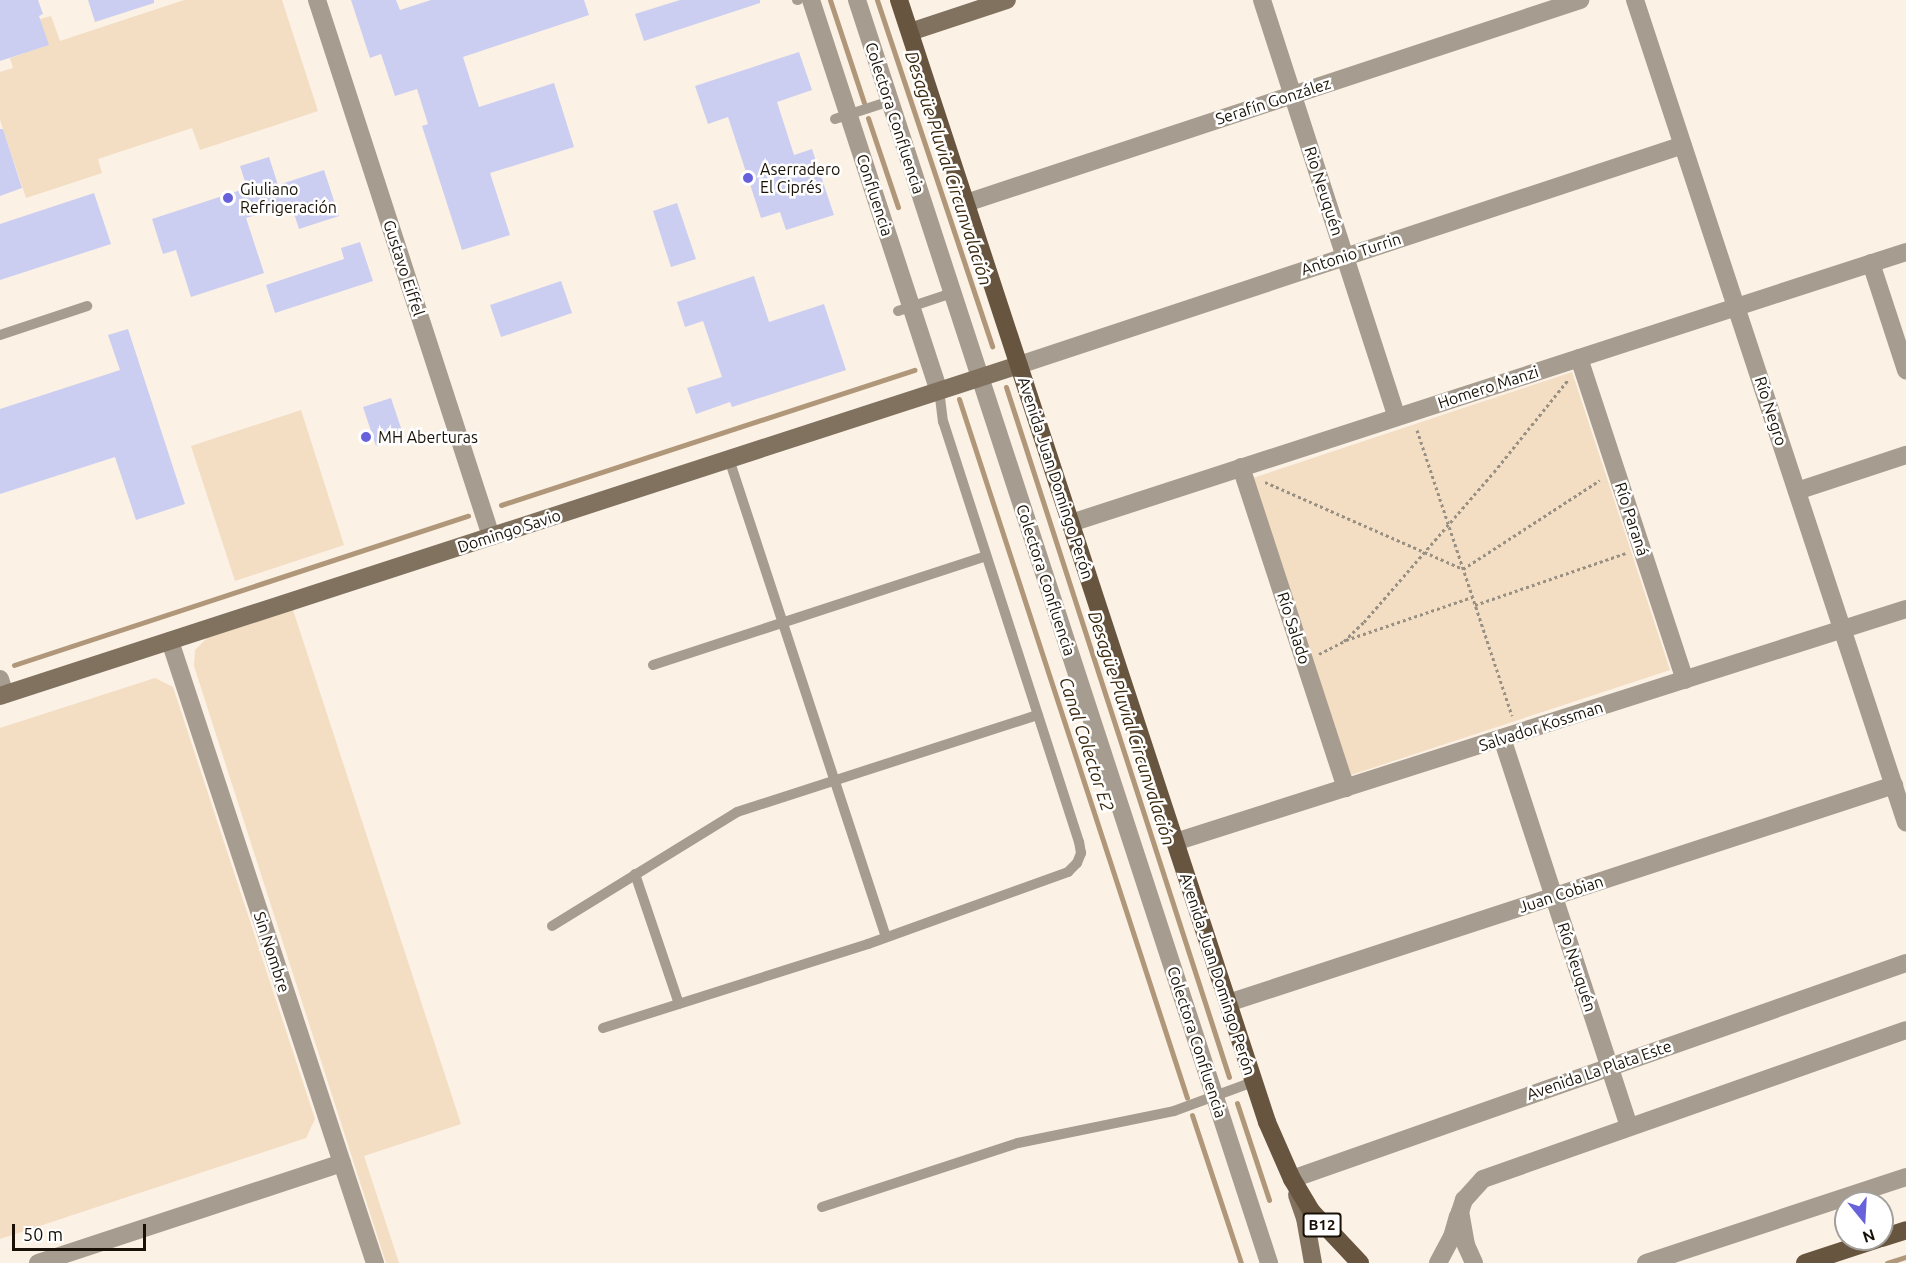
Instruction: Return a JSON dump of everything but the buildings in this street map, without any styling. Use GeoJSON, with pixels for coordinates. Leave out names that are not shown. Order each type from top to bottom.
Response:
{"type":"FeatureCollection","features":[{"type":"Feature","properties":{"kind":"main road","name":"Avenida Juan Domingo Perón"},"geometry":{"type":"LineString","coordinates":[[899,0],[1254,1082],[1292,1179]]}},
{"type":"Feature","properties":{"kind":"main road","name":"B12"},"geometry":{"type":"LineString","coordinates":[[1292,1179],[1324,1228],[1360,1263]]}},
{"type":"Feature","properties":{"kind":"main road"},"geometry":{"type":"LineString","coordinates":[[1805,1263],[1842,1251]]}},
{"type":"Feature","properties":{"kind":"street","name":"Gustavo Eiffel"},"geometry":{"type":"LineString","coordinates":[[317,0],[491,537]]}},
{"type":"Feature","properties":{"kind":"street","name":"Confluencia"},"geometry":{"type":"LineString","coordinates":[[811,0],[842,117],[904,309],[939,391]]}},
{"type":"Feature","properties":{"kind":"street","name":"Colectora Confluencia"},"geometry":{"type":"LineString","coordinates":[[857,0],[1269,1263]]}},
{"type":"Feature","properties":{"kind":"street"},"geometry":{"type":"LineString","coordinates":[[910,32],[1007,0]]}},
{"type":"Feature","properties":{"kind":"street","name":"Rio Neuquén"},"geometry":{"type":"LineString","coordinates":[[1262,0],[1401,425]]}},
{"type":"Feature","properties":{"kind":"street","name":"Serafín González"},"geometry":{"type":"LineString","coordinates":[[966,203],[1580,0]]}},
{"type":"Feature","properties":{"kind":"street","name":"Río Negro"},"geometry":{"type":"LineString","coordinates":[[1635,0],[1906,823]]}},
{"type":"Feature","properties":{"kind":"street","name":"Antonio Turrin"},"geometry":{"type":"LineString","coordinates":[[1019,365],[1683,145]]}},
{"type":"Feature","properties":{"kind":"street","name":"Homero Manzi"},"geometry":{"type":"LineString","coordinates":[[1071,523],[1241,467],[1401,425],[1579,358],[1906,252]]}},
{"type":"Feature","properties":{"kind":"street"},"geometry":{"type":"LineString","coordinates":[[1871,263],[1906,370]]}},
{"type":"Feature","properties":{"kind":"street","name":"Río Paraná"},"geometry":{"type":"LineString","coordinates":[[1579,358],[1685,680]]}},
{"type":"Feature","properties":{"kind":"street","name":"Domingo Savio"},"geometry":{"type":"LineString","coordinates":[[2,690],[170,641],[1019,365]]}},
{"type":"Feature","properties":{"kind":"street"},"geometry":{"type":"LineString","coordinates":[[1797,491],[1906,455]]}},
{"type":"Feature","properties":{"kind":"street","name":"Río Salado"},"geometry":{"type":"LineString","coordinates":[[1241,467],[1346,788]]}},
{"type":"Feature","properties":{"kind":"street","name":"Salvador Kossman"},"geometry":{"type":"LineString","coordinates":[[1175,842],[1906,609]]}},
{"type":"Feature","properties":{"kind":"street","name":"Sin Nombre"},"geometry":{"type":"LineString","coordinates":[[170,641],[375,1263]]}},
{"type":"Feature","properties":{"kind":"street","name":"Río Neuquén"},"geometry":{"type":"LineString","coordinates":[[1502,738],[1629,1126]]}},
{"type":"Feature","properties":{"kind":"street","name":"Juan Cobian"},"geometry":{"type":"LineString","coordinates":[[1228,1003],[1894,785]]}},
{"type":"Feature","properties":{"kind":"street","name":"Avenida La Plata Este"},"geometry":{"type":"LineString","coordinates":[[1292,1179],[1906,963]]}},
{"type":"Feature","properties":{"kind":"street"},"geometry":{"type":"LineString","coordinates":[[1438,1263],[1452,1237],[1464,1200],[1472,1189],[1497,1173],[1906,1030]]}},
{"type":"Feature","properties":{"kind":"street"},"geometry":{"type":"LineString","coordinates":[[38,1263],[342,1163]]}},
{"type":"Feature","properties":{"kind":"street"},"geometry":{"type":"LineString","coordinates":[[1646,1263],[1906,1177]]}},
{"type":"Feature","properties":{"kind":"street","name":"Avenida Juan Domingo Perón"},"geometry":{"type":"LineString","coordinates":[[1292,1179],[1305,1218],[1312,1263]]}},
{"type":"Feature","properties":{"kind":"street"},"geometry":{"type":"LineString","coordinates":[[1460,1212],[1466,1245],[1474,1263]]}},
{"type":"Feature","properties":{"kind":"lane"},"geometry":{"type":"LineString","coordinates":[[842,117],[890,101]]}},
{"type":"Feature","properties":{"kind":"lane"},"geometry":{"type":"LineString","coordinates":[[904,309],[952,293]]}},
{"type":"Feature","properties":{"kind":"lane"},"geometry":{"type":"LineString","coordinates":[[0,334],[87,306]]}},
{"type":"Feature","properties":{"kind":"lane"},"geometry":{"type":"LineString","coordinates":[[603,1028],[886,937],[1063,874],[1077,863],[1080,848],[943,422],[939,391]]}},
{"type":"Feature","properties":{"kind":"lane"},"geometry":{"type":"LineString","coordinates":[[729,459],[886,937]]}},
{"type":"Feature","properties":{"kind":"lane"},"geometry":{"type":"LineString","coordinates":[[653,665],[986,556]]}},
{"type":"Feature","properties":{"kind":"lane"},"geometry":{"type":"LineString","coordinates":[[552,926],[728,816],[1038,715]]}},
{"type":"Feature","properties":{"kind":"lane"},"geometry":{"type":"LineString","coordinates":[[635,874],[679,1004]]}},
{"type":"Feature","properties":{"kind":"lane"},"geometry":{"type":"LineString","coordinates":[[822,1207],[1018,1143],[1167,1113],[1254,1082]]}},
{"type":"Feature","properties":{"kind":"path"},"geometry":{"type":"LineString","coordinates":[[1558,382],[1569,379]]}},
{"type":"Feature","properties":{"kind":"path"},"geometry":{"type":"LineString","coordinates":[[1569,379],[1573,390]]}},
{"type":"Feature","properties":{"kind":"path"},"geometry":{"type":"LineString","coordinates":[[1344,641],[1424,552],[1569,379]]}},
{"type":"Feature","properties":{"kind":"path"},"geometry":{"type":"LineString","coordinates":[[1401,425],[1417,429],[1428,425]]}},
{"type":"Feature","properties":{"kind":"path"},"geometry":{"type":"LineString","coordinates":[[1417,429],[1512,716],[1522,712]]}},
{"type":"Feature","properties":{"kind":"path"},"geometry":{"type":"LineString","coordinates":[[1259,480],[1271,477]]}},
{"type":"Feature","properties":{"kind":"path"},"geometry":{"type":"LineString","coordinates":[[1463,569],[1602,479],[1605,489]]}},
{"type":"Feature","properties":{"kind":"path"},"geometry":{"type":"LineString","coordinates":[[1259,480],[1463,569]]}},
{"type":"Feature","properties":{"kind":"path"},"geometry":{"type":"LineString","coordinates":[[1259,480],[1263,491]]}},
{"type":"Feature","properties":{"kind":"path"},"geometry":{"type":"LineString","coordinates":[[1475,605],[1626,553],[1623,542]]}},
{"type":"Feature","properties":{"kind":"path"},"geometry":{"type":"LineString","coordinates":[[1317,655],[1344,641],[1472,597]]}},
{"type":"Feature","properties":{"kind":"shaded area"},"geometry":{"type":"Polygon","coordinates":[[[184,0],[282,0],[318,111],[200,150],[192,128],[98,159],[102,173],[26,198],[0,120],[0,72],[13,68],[10,58],[48,45],[40,19],[51,16],[60,41],[184,0]]]}},
{"type":"Feature","properties":{"kind":"shaded area"},"geometry":{"type":"Polygon","coordinates":[[[1572,372],[1670,670],[1351,775],[1253,478],[1572,372]]]}},
{"type":"Feature","properties":{"kind":"shaded area"},"geometry":{"type":"Polygon","coordinates":[[[301,410],[344,545],[235,581],[191,446],[301,410]]]}},
{"type":"Feature","properties":{"kind":"shaded area"},"geometry":{"type":"Polygon","coordinates":[[[293,610],[461,1124],[364,1156],[399,1263],[386,1263],[194,666],[195,650],[207,638],[293,610]]]}},
{"type":"Feature","properties":{"kind":"shaded area"},"geometry":{"type":"Polygon","coordinates":[[[155,678],[173,687],[315,1119],[306,1138],[0,1239],[0,728],[155,678]]]}},
{"type":"Feature","properties":{"kind":"waterway","name":"Canal Colector E2"},"geometry":{"type":"LineString","coordinates":[[830,0],[864,103]]}},
{"type":"Feature","properties":{"kind":"waterway","name":"Desagüe Pluvial Circunvalación"},"geometry":{"type":"LineString","coordinates":[[877,0],[992,346]]}},
{"type":"Feature","properties":{"kind":"waterway","name":"Canal Colector E2"},"geometry":{"type":"LineString","coordinates":[[868,118],[898,207]]}},
{"type":"Feature","properties":{"kind":"waterway"},"geometry":{"type":"LineString","coordinates":[[501,505],[914,370]]}},
{"type":"Feature","properties":{"kind":"waterway","name":"Desagüe Pluvial Circunvalación"},"geometry":{"type":"LineString","coordinates":[[1006,387],[1229,1077]]}},
{"type":"Feature","properties":{"kind":"waterway","name":"Canal Colector E2"},"geometry":{"type":"LineString","coordinates":[[959,399],[1187,1098]]}},
{"type":"Feature","properties":{"kind":"waterway"},"geometry":{"type":"LineString","coordinates":[[14,665],[468,516]]}},
{"type":"Feature","properties":{"kind":"waterway","name":"Desagüe Pluvial Circunvalación"},"geometry":{"type":"LineString","coordinates":[[1237,1103],[1269,1200]]}},
{"type":"Feature","properties":{"kind":"waterway","name":"Canal Colector E2"},"geometry":{"type":"LineString","coordinates":[[1192,1115],[1241,1263]]}},
{"type":"Feature","properties":{"kind":"waterway"},"geometry":{"type":"LineString","coordinates":[[1887,1263],[1906,1257]]}},
{"type":"Feature","properties":{"kind":"place","name":"Aserradero El Ciprés"},"geometry":{"type":"Point","coordinates":[748,178]}},
{"type":"Feature","properties":{"kind":"place","name":"Giuliano Refrigeración"},"geometry":{"type":"Point","coordinates":[228,198]}},
{"type":"Feature","properties":{"kind":"place","name":"MH Aberturas"},"geometry":{"type":"Point","coordinates":[366,437]}}]}
